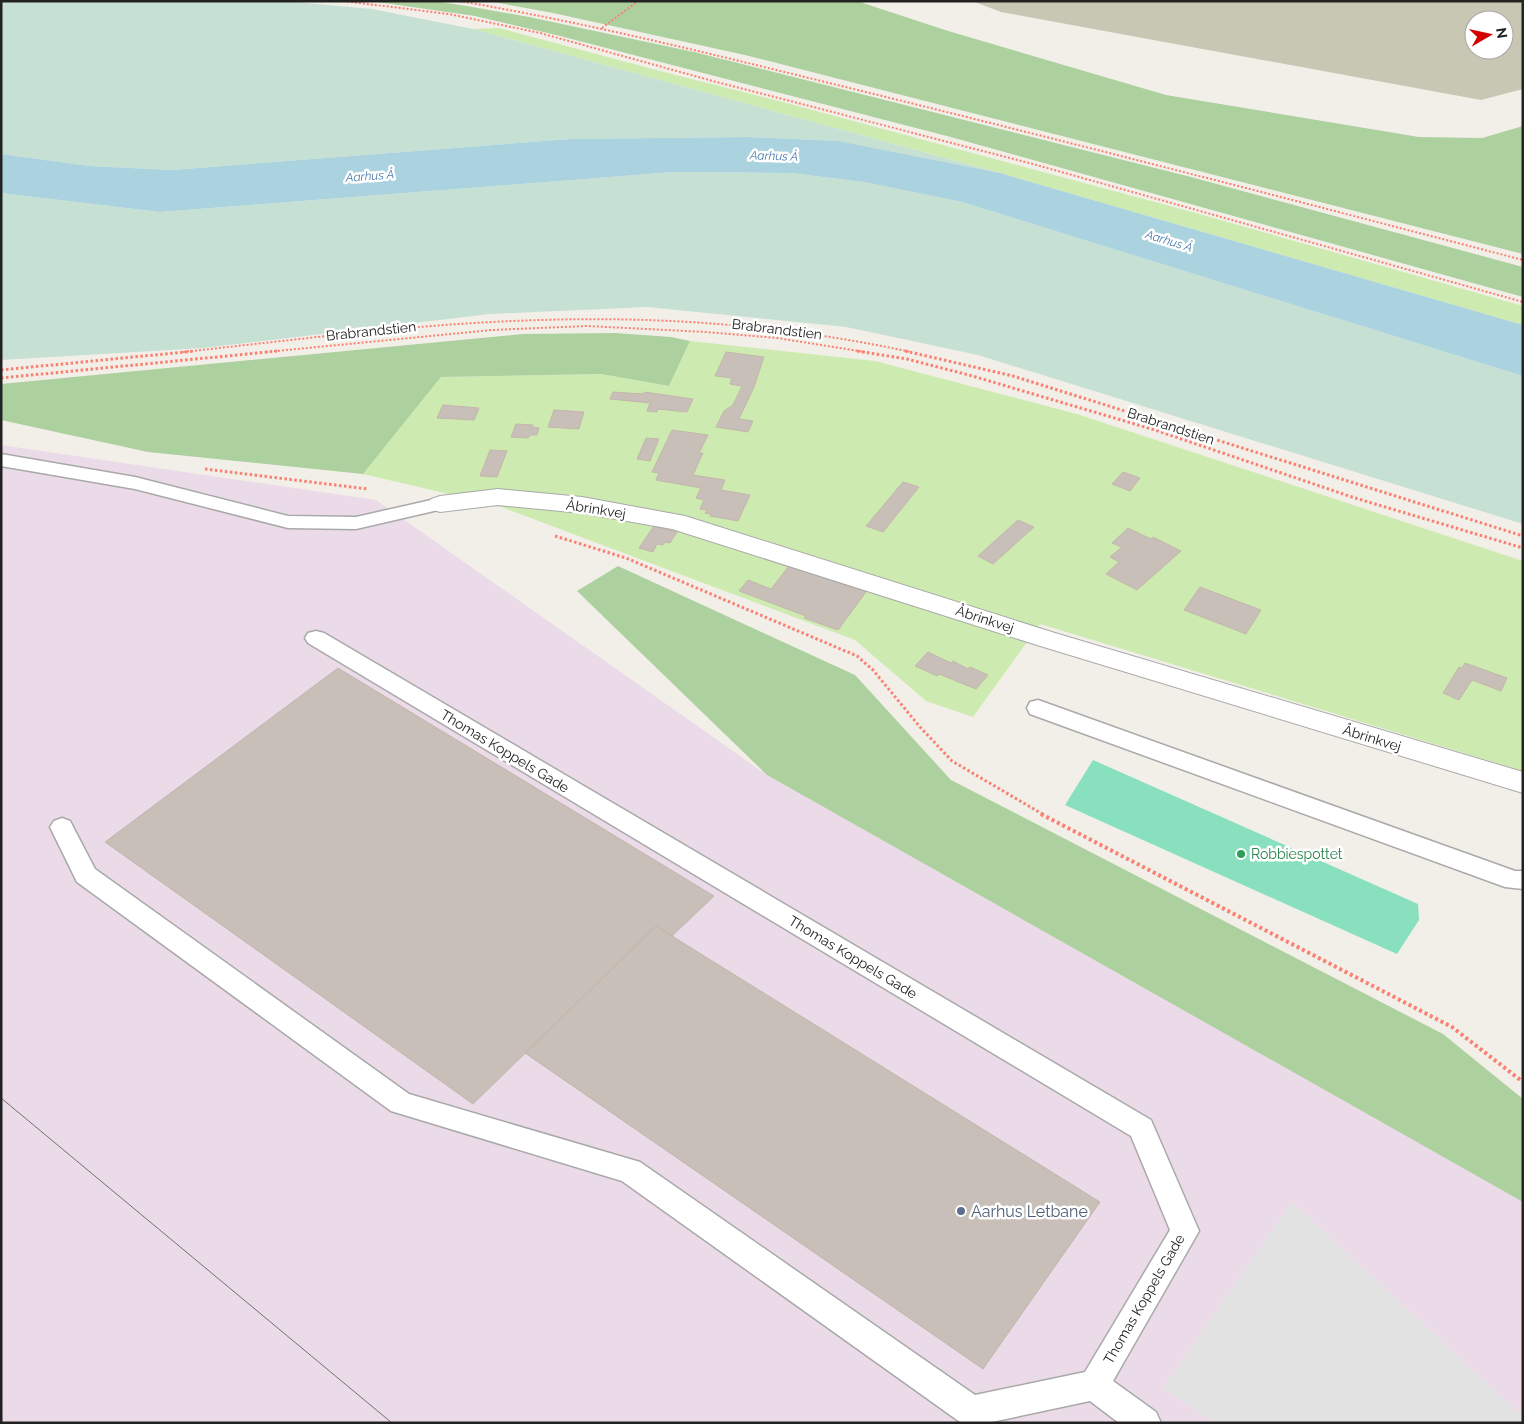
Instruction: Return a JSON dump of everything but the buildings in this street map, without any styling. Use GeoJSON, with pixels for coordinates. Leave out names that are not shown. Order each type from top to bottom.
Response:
{"type":"FeatureCollection","features":[{"type":"Feature","properties":{"kind":"street","name":"Åbrinkvej"},"geometry":{"type":"LineString","coordinates":[[440,504],[498,497],[582,505],[676,522],[1523,784]]}},
{"type":"Feature","properties":{"kind":"lane"},"geometry":{"type":"LineString","coordinates":[[1,460],[135,483],[288,522],[356,523],[440,504]]}},
{"type":"Feature","properties":{"kind":"lane","name":"Thomas Koppels Gade"},"geometry":{"type":"LineString","coordinates":[[316,638],[1141,1128],[1185,1231],[1094,1385]]}},
{"type":"Feature","properties":{"kind":"lane"},"geometry":{"type":"LineString","coordinates":[[1038,708],[1514,880],[1523,880]]}},
{"type":"Feature","properties":{"kind":"lane"},"geometry":{"type":"LineString","coordinates":[[62,827],[86,875],[401,1103],[630,1171],[971,1411],[1094,1385],[1145,1423]]}},
{"type":"Feature","properties":{"kind":"path"},"geometry":{"type":"LineString","coordinates":[[343,1],[417,10],[511,26],[580,43],[688,74],[910,130],[1523,302]]}},
{"type":"Feature","properties":{"kind":"path"},"geometry":{"type":"LineString","coordinates":[[460,1],[602,28],[697,50],[1009,127],[1523,260]]}},
{"type":"Feature","properties":{"kind":"path"},"geometry":{"type":"LineString","coordinates":[[602,28],[638,1]]}},
{"type":"Feature","properties":{"kind":"path"},"geometry":{"type":"LineString","coordinates":[[1,370],[46,367],[412,328],[571,319],[659,320],[796,331],[946,358],[1013,376],[1523,536]]}},
{"type":"Feature","properties":{"kind":"path","name":"Brabrandstien"},"geometry":{"type":"LineString","coordinates":[[1,378],[492,330],[587,326],[706,332],[777,338],[907,359],[969,375],[1155,430],[1355,498],[1523,548]]}},
{"type":"Feature","properties":{"kind":"path"},"geometry":{"type":"LineString","coordinates":[[204,469],[375,491]]}},
{"type":"Feature","properties":{"kind":"path"},"geometry":{"type":"LineString","coordinates":[[554,536],[626,558],[857,656],[873,670],[920,727],[952,761],[1030,808],[1452,1027],[1523,1082]]}},
{"type":"Feature","properties":{"kind":"shaded area"},"geometry":{"type":"Polygon","coordinates":[[[284,1],[372,9],[473,29],[1000,173],[839,141],[749,137],[570,139],[172,170],[89,166],[1,154],[1,2],[284,1]]]}},
{"type":"Feature","properties":{"kind":"shaded area"},"geometry":{"type":"Polygon","coordinates":[[[972,1],[1523,1],[1523,89],[1481,100],[1001,12],[972,1]]]}},
{"type":"Feature","properties":{"kind":"shaded area"},"geometry":{"type":"Polygon","coordinates":[[[674,172],[791,173],[864,182],[962,202],[1523,376],[1523,524],[978,355],[846,327],[647,307],[490,314],[203,348],[1,360],[1,193],[160,212],[674,172]]]}},
{"type":"Feature","properties":{"kind":"shaded area"},"geometry":{"type":"Polygon","coordinates":[[[1,445],[376,500],[767,775],[1523,1201],[1523,1423],[1,1423],[1,445]]]}},
{"type":"Feature","properties":{"kind":"shaded area"},"geometry":{"type":"Polygon","coordinates":[[[1292,1202],[1523,1417],[1523,1423],[1216,1423],[1163,1388],[1292,1202]]]}},
{"type":"Feature","properties":{"kind":"green space"},"geometry":{"type":"Polygon","coordinates":[[[370,1],[433,1],[467,6],[529,17],[694,52],[1191,177],[1523,267],[1523,297],[947,136],[556,35],[475,16],[370,1]]]}},
{"type":"Feature","properties":{"kind":"green space"},"geometry":{"type":"Polygon","coordinates":[[[488,1],[857,1],[945,30],[1166,95],[1419,137],[1482,138],[1523,126],[1523,254],[745,55],[553,13],[488,1]]]}},
{"type":"Feature","properties":{"kind":"green space"},"geometry":{"type":"Polygon","coordinates":[[[499,28],[1196,213],[1523,306],[1523,325],[1000,173],[473,29],[499,28]]]}},
{"type":"Feature","properties":{"kind":"green space"},"geometry":{"type":"Polygon","coordinates":[[[615,333],[671,337],[690,341],[669,386],[601,374],[441,377],[363,474],[148,452],[1,420],[1,384],[523,334],[615,333]]]}},
{"type":"Feature","properties":{"kind":"green space"},"geometry":{"type":"Polygon","coordinates":[[[690,341],[875,361],[1077,414],[1523,561],[1523,771],[1040,624],[973,717],[926,701],[855,640],[496,505],[363,474],[441,377],[601,374],[669,386],[690,341]]]}},
{"type":"Feature","properties":{"kind":"green space"},"geometry":{"type":"Polygon","coordinates":[[[618,566],[855,675],[951,780],[1443,1034],[1523,1099],[1523,1202],[767,775],[577,591],[618,566]]]}},
{"type":"Feature","properties":{"kind":"green space","name":"Robbiespottet"},"geometry":{"type":"Polygon","coordinates":[[[1093,760],[1418,904],[1419,920],[1397,954],[1065,805],[1093,760]]]}},
{"type":"Feature","properties":{"kind":"water","name":"Aarhus Å"},"geometry":{"type":"Polygon","coordinates":[[[749,137],[839,141],[1000,173],[1523,325],[1523,376],[962,202],[864,182],[791,173],[674,172],[160,212],[1,193],[1,154],[89,166],[172,170],[570,139],[749,137]]]}},
{"type":"Feature","properties":{"kind":"tram line"},"geometry":{"type":"LineString","coordinates":[[1,1098],[392,1423]]}},
{"type":"Feature","properties":{"kind":"place","name":"Robbiespottet"},"geometry":{"type":"Point","coordinates":[1241,854]}},
{"type":"Feature","properties":{"kind":"place","name":"Aarhus Letbane"},"geometry":{"type":"Point","coordinates":[961,1211]}}]}
